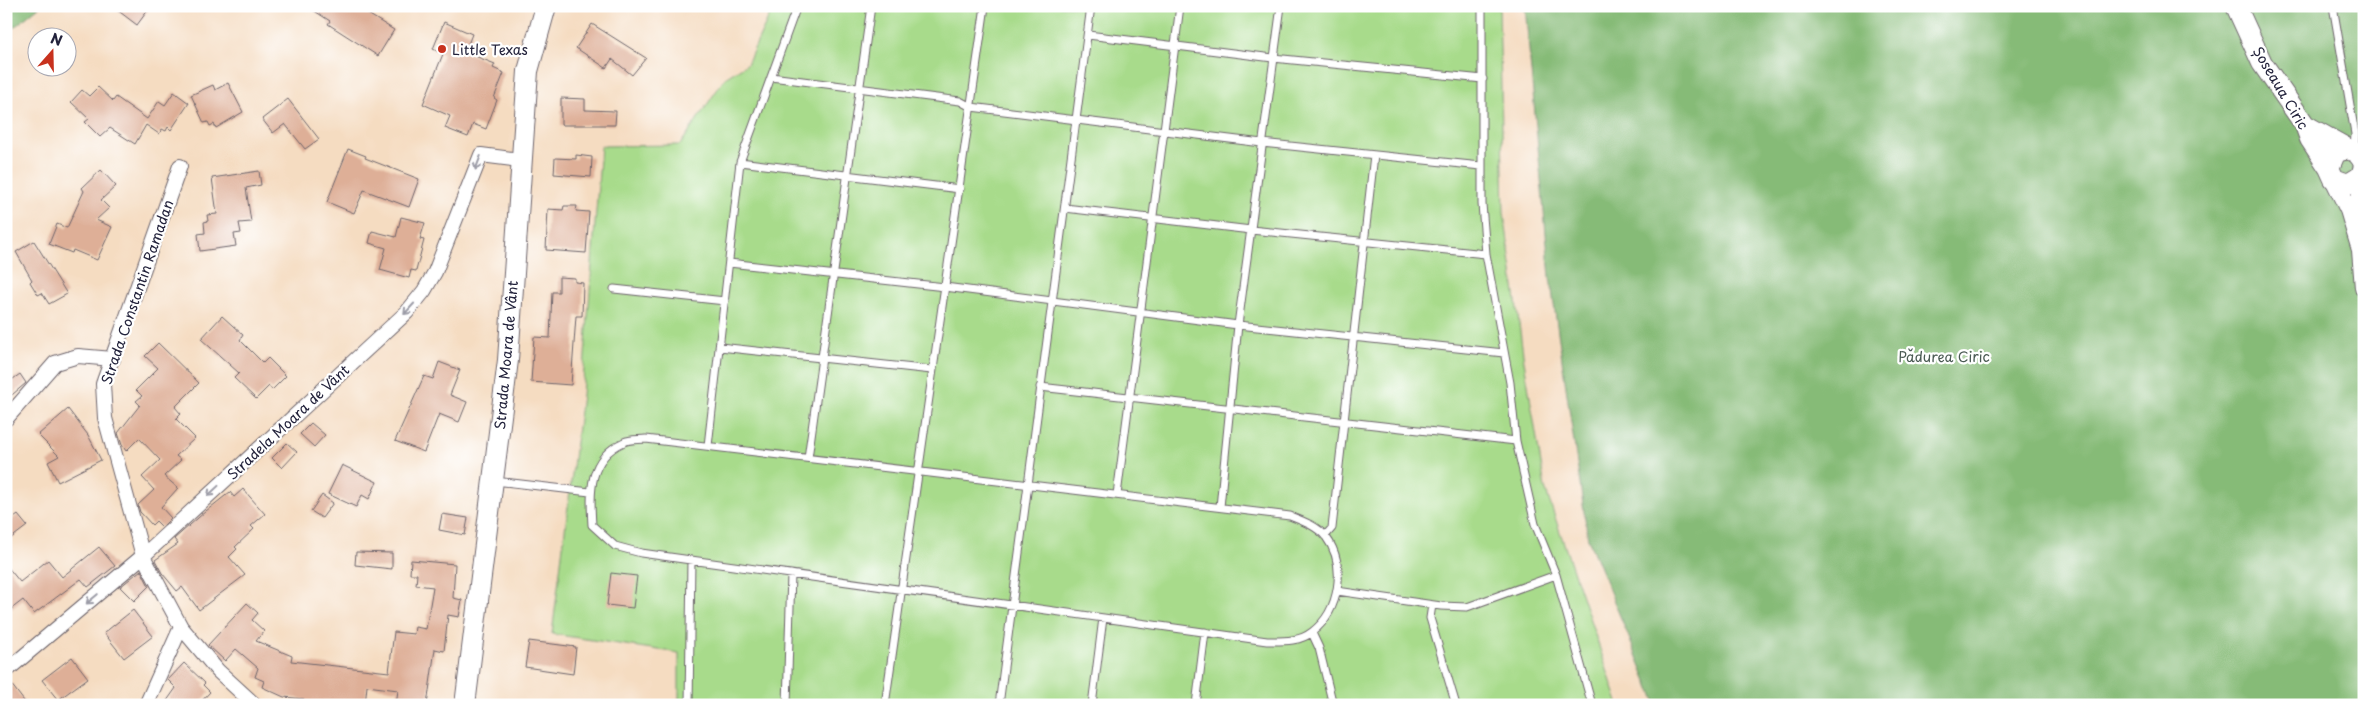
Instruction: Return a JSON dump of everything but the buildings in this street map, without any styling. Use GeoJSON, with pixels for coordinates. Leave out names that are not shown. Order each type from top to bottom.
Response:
{"type":"FeatureCollection","features":[{"type":"Feature","properties":{"kind":"main road","name":"Strada Moara de Vânt"},"geometry":{"type":"LineString","coordinates":[[465,705],[495,481],[508,360],[520,160],[528,71],[546,6]]}},
{"type":"Feature","properties":{"kind":"main road","name":"Șoseaua Ciric"},"geometry":{"type":"LineString","coordinates":[[2236,6],[2262,63],[2305,125],[2310,139],[2332,173]]}},
{"type":"Feature","properties":{"kind":"main road"},"geometry":{"type":"LineString","coordinates":[[2305,125],[2360,162]]}},
{"type":"Feature","properties":{"kind":"main road"},"geometry":{"type":"LineString","coordinates":[[2335,154],[2360,162],[2348,184],[2332,173],[2335,154]]}},
{"type":"Feature","properties":{"kind":"street","name":"Stradela Moara de Vânt"},"geometry":{"type":"LineString","coordinates":[[6,671],[143,556],[407,312],[424,291],[448,242],[481,155],[520,160]]}},
{"type":"Feature","properties":{"kind":"street"},"geometry":{"type":"LineString","coordinates":[[2360,162],[2361,250]]}},
{"type":"Feature","properties":{"kind":"street","name":"Strada Constantin Ramadan"},"geometry":{"type":"LineString","coordinates":[[180,166],[103,384],[105,418],[143,556],[181,627],[218,671],[255,705]]}},
{"type":"Feature","properties":{"kind":"street","name":"Șoseaua Ciric"},"geometry":{"type":"LineString","coordinates":[[2332,173],[2349,210],[2361,250],[2364,288]]}},
{"type":"Feature","properties":{"kind":"street"},"geometry":{"type":"LineString","coordinates":[[6,420],[55,363],[78,356],[113,358]]}},
{"type":"Feature","properties":{"kind":"street"},"geometry":{"type":"LineString","coordinates":[[146,705],[181,627]]}},
{"type":"Feature","properties":{"kind":"lane"},"geometry":{"type":"LineString","coordinates":[[708,446],[740,162],[797,6]]}},
{"type":"Feature","properties":{"kind":"lane"},"geometry":{"type":"LineString","coordinates":[[808,458],[871,6]]}},
{"type":"Feature","properties":{"kind":"lane"},"geometry":{"type":"LineString","coordinates":[[885,705],[985,6]]}},
{"type":"Feature","properties":{"kind":"lane"},"geometry":{"type":"LineString","coordinates":[[999,705],[1092,6]]}},
{"type":"Feature","properties":{"kind":"lane"},"geometry":{"type":"LineString","coordinates":[[1117,495],[1180,6]]}},
{"type":"Feature","properties":{"kind":"lane"},"geometry":{"type":"LineString","coordinates":[[1220,507],[1238,325],[1281,6]]}},
{"type":"Feature","properties":{"kind":"lane"},"geometry":{"type":"LineString","coordinates":[[1482,6],[1481,166],[1486,254],[1510,382],[1516,441],[1535,524],[1556,575],[1592,705]]}},
{"type":"Feature","properties":{"kind":"lane"},"geometry":{"type":"LineString","coordinates":[[2333,6],[2360,162]]}},
{"type":"Feature","properties":{"kind":"lane"},"geometry":{"type":"LineString","coordinates":[[1088,35],[1274,58],[1483,79]]}},
{"type":"Feature","properties":{"kind":"lane"},"geometry":{"type":"LineString","coordinates":[[771,77],[960,101],[971,108],[1076,122],[1481,166]]}},
{"type":"Feature","properties":{"kind":"lane"},"geometry":{"type":"LineString","coordinates":[[1325,536],[1332,528],[1374,155]]}},
{"type":"Feature","properties":{"kind":"lane"},"geometry":{"type":"LineString","coordinates":[[740,162],[960,189]]}},
{"type":"Feature","properties":{"kind":"lane"},"geometry":{"type":"LineString","coordinates":[[1064,208],[1365,243],[1486,254]]}},
{"type":"Feature","properties":{"kind":"lane"},"geometry":{"type":"LineString","coordinates":[[729,263],[945,287],[1238,325],[1504,353]]}},
{"type":"Feature","properties":{"kind":"lane"},"geometry":{"type":"LineString","coordinates":[[614,289],[725,301]]}},
{"type":"Feature","properties":{"kind":"lane"},"geometry":{"type":"LineString","coordinates":[[720,347],[932,370]]}},
{"type":"Feature","properties":{"kind":"lane"},"geometry":{"type":"LineString","coordinates":[[1040,387],[1516,441]]}},
{"type":"Feature","properties":{"kind":"lane"},"geometry":{"type":"LineString","coordinates":[[646,439],[808,458],[1290,516],[1310,523],[1325,536],[1334,550],[1339,569],[1337,591],[1329,613],[1312,633],[1291,640],[1267,641],[640,553],[615,546],[592,525],[590,492],[600,459],[624,442],[646,439]]}},
{"type":"Feature","properties":{"kind":"lane"},"geometry":{"type":"LineString","coordinates":[[495,481],[590,492]]}},
{"type":"Feature","properties":{"kind":"lane"},"geometry":{"type":"LineString","coordinates":[[689,705],[691,560]]}},
{"type":"Feature","properties":{"kind":"lane"},"geometry":{"type":"LineString","coordinates":[[787,705],[791,574]]}},
{"type":"Feature","properties":{"kind":"lane"},"geometry":{"type":"LineString","coordinates":[[1337,591],[1432,605],[1467,607],[1556,575]]}},
{"type":"Feature","properties":{"kind":"lane"},"geometry":{"type":"LineString","coordinates":[[1432,605],[1430,618],[1456,705]]}},
{"type":"Feature","properties":{"kind":"lane"},"geometry":{"type":"LineString","coordinates":[[1092,705],[1103,618]]}},
{"type":"Feature","properties":{"kind":"lane"},"geometry":{"type":"LineString","coordinates":[[1196,705],[1205,632]]}},
{"type":"Feature","properties":{"kind":"lane"},"geometry":{"type":"LineString","coordinates":[[1312,633],[1319,648],[1333,705]]}},
{"type":"Feature","properties":{"kind":"green space"},"geometry":{"type":"Polygon","coordinates":[[[6,6],[40,6],[6,34],[6,6]]]}},
{"type":"Feature","properties":{"kind":"green space"},"geometry":{"type":"Polygon","coordinates":[[[774,6],[1499,6],[1504,212],[1524,361],[1545,488],[1619,705],[679,705],[679,653],[552,634],[582,395],[601,146],[680,145],[725,78],[747,64],[774,6]]]}},
{"type":"Feature","properties":{"kind":"green space","name":"Pădurea Ciric"},"geometry":{"type":"Polygon","coordinates":[[[1525,6],[2361,6],[2364,29],[2364,705],[1657,705],[1588,539],[1550,277],[1525,6]]]}},
{"type":"Feature","properties":{"kind":"place","name":"Little Texas"},"geometry":{"type":"Point","coordinates":[442,49]}}]}
